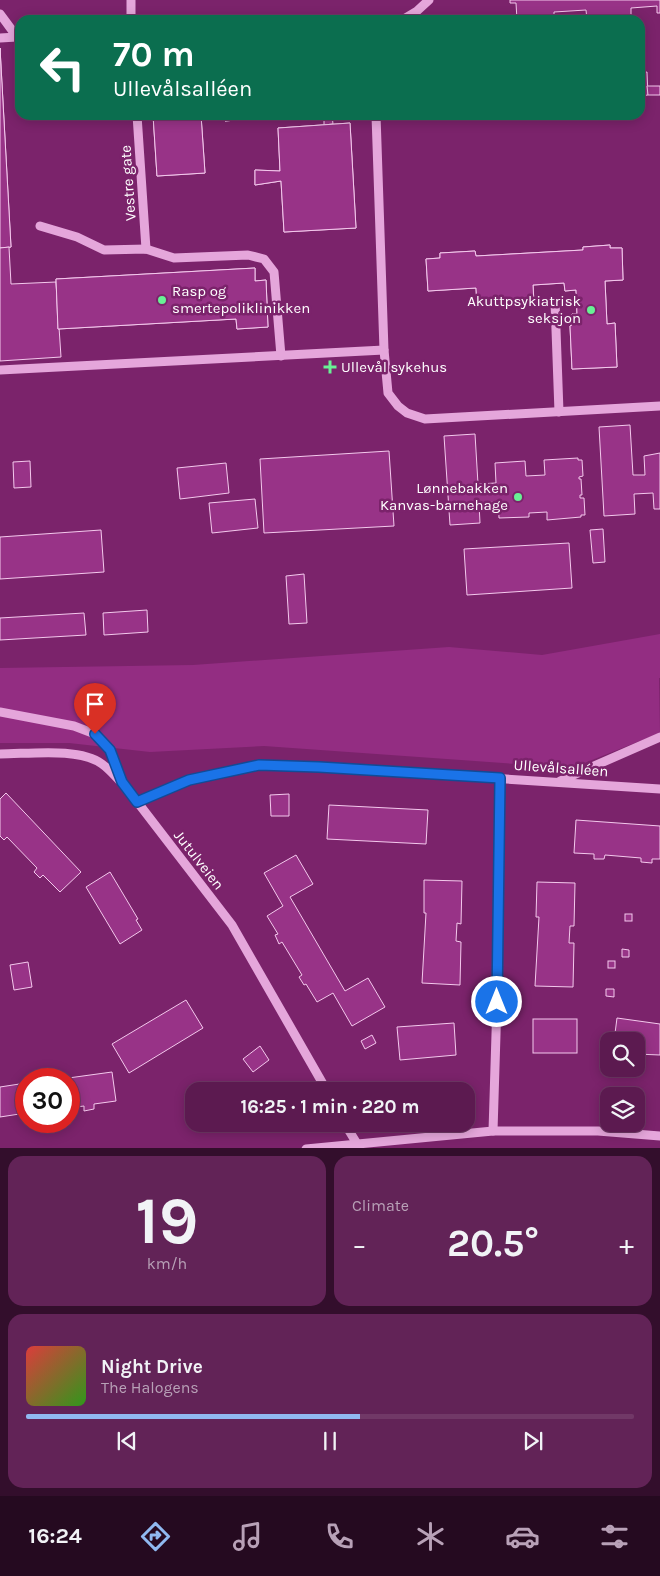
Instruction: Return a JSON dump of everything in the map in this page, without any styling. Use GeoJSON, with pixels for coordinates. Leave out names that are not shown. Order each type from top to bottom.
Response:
{"type":"FeatureCollection","features":[{"type":"Feature","properties":{"kind":"street"},"geometry":{"type":"LineString","coordinates":[[131,0],[131,15]]}},
{"type":"Feature","properties":{"kind":"street"},"geometry":{"type":"LineString","coordinates":[[410,15],[429,0]]}},
{"type":"Feature","properties":{"kind":"street"},"geometry":{"type":"LineString","coordinates":[[0,14],[15,32]]}},
{"type":"Feature","properties":{"kind":"street"},"geometry":{"type":"LineString","coordinates":[[0,38],[15,37]]}},
{"type":"Feature","properties":{"kind":"street","name":"Vestre gate"},"geometry":{"type":"LineString","coordinates":[[137,120],[146,249]]}},
{"type":"Feature","properties":{"kind":"street"},"geometry":{"type":"LineString","coordinates":[[376,120],[384,350],[388,393],[398,406],[407,413],[425,419],[660,406]]}},
{"type":"Feature","properties":{"kind":"street"},"geometry":{"type":"LineString","coordinates":[[40,226],[77,237],[104,250],[146,249],[174,258],[248,255],[264,259],[274,272],[281,356]]}},
{"type":"Feature","properties":{"kind":"street"},"geometry":{"type":"LineString","coordinates":[[554,302],[559,412]]}},
{"type":"Feature","properties":{"kind":"street"},"geometry":{"type":"LineString","coordinates":[[0,370],[384,350]]}},
{"type":"Feature","properties":{"kind":"street","name":"Jutulveien"},"geometry":{"type":"LineString","coordinates":[[0,712],[74,726],[95,734],[110,750],[122,782],[232,925],[322,1082]]}},
{"type":"Feature","properties":{"kind":"street"},"geometry":{"type":"LineString","coordinates":[[558,782],[660,737]]}},
{"type":"Feature","properties":{"kind":"street"},"geometry":{"type":"LineString","coordinates":[[0,754],[72,753],[102,764],[122,782]]}},
{"type":"Feature","properties":{"kind":"street","name":"Ullevålsalléen"},"geometry":{"type":"LineString","coordinates":[[137,802],[189,780],[259,765],[319,767],[660,789]]}},
{"type":"Feature","properties":{"kind":"street"},"geometry":{"type":"LineString","coordinates":[[493,1131],[500,778]]}},
{"type":"Feature","properties":{"kind":"street"},"geometry":{"type":"LineString","coordinates":[[306,1148],[358,1146],[493,1131],[598,1131],[660,1136]]}},
{"type":"Feature","properties":{"kind":"street"},"geometry":{"type":"LineString","coordinates":[[350,1132],[358,1146]]}},
{"type":"Feature","properties":{"kind":"shaded area"},"geometry":{"type":"Polygon","coordinates":[[[660,634],[660,733],[572,768],[264,746],[150,752],[69,743],[0,743],[0,668],[193,665],[449,647],[542,655],[660,634]]]}},
{"type":"Feature","properties":{"kind":"building"},"geometry":{"type":"Polygon","coordinates":[[[510,0],[660,0],[660,13],[657,13],[657,6],[631,8],[631,15],[586,15],[586,10],[554,12],[554,15],[517,15],[516,3],[510,3],[510,0]]]}},
{"type":"Feature","properties":{"kind":"building"},"geometry":{"type":"Polygon","coordinates":[[[0,48],[11,247],[0,248],[0,48]]]}},
{"type":"Feature","properties":{"kind":"building"},"geometry":{"type":"Polygon","coordinates":[[[0,48],[11,247],[0,248],[0,48]]]}},
{"type":"Feature","properties":{"kind":"building"},"geometry":{"type":"Polygon","coordinates":[[[645,72],[647,72],[648,95],[645,95],[645,72]]]}},
{"type":"Feature","properties":{"kind":"building"},"geometry":{"type":"Polygon","coordinates":[[[647,86],[660,86],[660,95],[648,95],[647,86]]]}},
{"type":"Feature","properties":{"kind":"building"},"geometry":{"type":"Polygon","coordinates":[[[153,120],[201,120],[205,173],[157,176],[153,120]]]}},
{"type":"Feature","properties":{"kind":"building"},"geometry":{"type":"Polygon","coordinates":[[[153,120],[201,120],[205,173],[157,176],[153,120]]]}},
{"type":"Feature","properties":{"kind":"building"},"geometry":{"type":"Polygon","coordinates":[[[324,120],[333,120],[333,124],[324,125],[324,120]]]}},
{"type":"Feature","properties":{"kind":"building"},"geometry":{"type":"Polygon","coordinates":[[[350,123],[356,228],[284,232],[281,181],[255,185],[255,170],[280,171],[278,128],[350,123]]]}},
{"type":"Feature","properties":{"kind":"building"},"geometry":{"type":"Polygon","coordinates":[[[350,123],[356,228],[284,232],[281,181],[255,185],[255,170],[280,171],[278,128],[350,123]]]}},
{"type":"Feature","properties":{"kind":"building","name":"Akuttpsykiatrisk seksjon"},"geometry":{"type":"Polygon","coordinates":[[[610,245],[610,248],[622,248],[623,280],[605,281],[607,324],[615,323],[617,367],[572,369],[570,326],[572,325],[572,314],[577,314],[576,290],[565,291],[564,283],[533,285],[534,303],[477,306],[476,288],[428,291],[426,259],[440,258],[440,253],[475,251],[476,256],[583,250],[583,247],[610,245]]]}},
{"type":"Feature","properties":{"kind":"building","name":"Akuttpsykiatrisk seksjon"},"geometry":{"type":"Polygon","coordinates":[[[610,245],[610,248],[622,248],[623,280],[605,281],[607,324],[615,323],[617,367],[572,369],[570,326],[572,325],[572,314],[577,314],[576,290],[565,291],[564,283],[533,285],[534,303],[477,306],[476,288],[428,291],[426,259],[440,258],[440,253],[475,251],[476,256],[583,250],[583,247],[610,245]]]}},
{"type":"Feature","properties":{"kind":"building"},"geometry":{"type":"Polygon","coordinates":[[[9,247],[11,284],[56,282],[61,357],[0,361],[0,248],[9,247]]]}},
{"type":"Feature","properties":{"kind":"building","name":"Rasp og smertepoliklinikken"},"geometry":{"type":"Polygon","coordinates":[[[255,268],[255,281],[266,280],[268,327],[237,329],[236,319],[58,329],[56,279],[255,268]]]}},
{"type":"Feature","properties":{"kind":"building","name":"Rasp og smertepoliklinikken"},"geometry":{"type":"Polygon","coordinates":[[[255,268],[255,281],[266,280],[268,327],[237,329],[236,319],[58,329],[56,279],[255,268]]]}},
{"type":"Feature","properties":{"kind":"building"},"geometry":{"type":"Polygon","coordinates":[[[630,425],[633,475],[645,475],[644,456],[660,453],[660,509],[654,509],[653,493],[634,494],[635,514],[604,516],[599,427],[630,425]]]}},
{"type":"Feature","properties":{"kind":"building"},"geometry":{"type":"Polygon","coordinates":[[[475,434],[478,484],[496,483],[495,463],[525,461],[526,476],[545,475],[544,460],[578,458],[578,460],[582,460],[583,476],[579,477],[581,479],[582,495],[580,495],[580,498],[584,498],[585,515],[547,520],[547,512],[529,513],[529,517],[499,518],[498,502],[479,503],[480,523],[450,525],[444,436],[475,434]]]}},
{"type":"Feature","properties":{"kind":"building"},"geometry":{"type":"Polygon","coordinates":[[[389,451],[394,526],[264,533],[260,459],[389,451]]]}},
{"type":"Feature","properties":{"kind":"building"},"geometry":{"type":"Polygon","coordinates":[[[30,461],[31,487],[14,488],[13,462],[30,461]]]}},
{"type":"Feature","properties":{"kind":"building"},"geometry":{"type":"Polygon","coordinates":[[[226,463],[229,493],[180,499],[177,468],[226,463]]]}},
{"type":"Feature","properties":{"kind":"building"},"geometry":{"type":"Polygon","coordinates":[[[255,499],[258,528],[212,533],[209,503],[255,499]]]}},
{"type":"Feature","properties":{"kind":"building"},"geometry":{"type":"Polygon","coordinates":[[[603,529],[605,562],[593,563],[590,530],[603,529]]]}},
{"type":"Feature","properties":{"kind":"building"},"geometry":{"type":"Polygon","coordinates":[[[101,530],[104,572],[0,579],[0,537],[101,530]]]}},
{"type":"Feature","properties":{"kind":"building"},"geometry":{"type":"Polygon","coordinates":[[[569,543],[572,588],[467,595],[464,549],[569,543]]]}},
{"type":"Feature","properties":{"kind":"building"},"geometry":{"type":"Polygon","coordinates":[[[304,574],[307,623],[289,624],[286,576],[304,574]]]}},
{"type":"Feature","properties":{"kind":"building"},"geometry":{"type":"Polygon","coordinates":[[[147,610],[148,632],[104,635],[103,613],[147,610]]]}},
{"type":"Feature","properties":{"kind":"building"},"geometry":{"type":"Polygon","coordinates":[[[84,613],[86,635],[0,640],[0,618],[84,613]]]}},
{"type":"Feature","properties":{"kind":"building"},"geometry":{"type":"Polygon","coordinates":[[[6,793],[81,872],[60,892],[43,875],[40,878],[34,872],[37,868],[7,837],[4,840],[0,836],[0,799],[6,793]]]}},
{"type":"Feature","properties":{"kind":"building"},"geometry":{"type":"Polygon","coordinates":[[[289,794],[289,816],[271,816],[270,795],[289,794]]]}},
{"type":"Feature","properties":{"kind":"building"},"geometry":{"type":"Polygon","coordinates":[[[329,805],[428,810],[426,844],[327,839],[329,805]]]}},
{"type":"Feature","properties":{"kind":"building"},"geometry":{"type":"Polygon","coordinates":[[[576,820],[660,826],[660,859],[652,859],[652,863],[641,862],[641,858],[605,855],[604,859],[594,859],[594,854],[574,853],[576,820]]]}},
{"type":"Feature","properties":{"kind":"building"},"geometry":{"type":"Polygon","coordinates":[[[296,855],[313,884],[290,897],[345,991],[368,978],[385,1007],[352,1026],[333,993],[317,1002],[306,984],[304,985],[299,977],[302,975],[282,942],[279,944],[275,935],[278,934],[267,916],[283,906],[264,873],[296,855]]]}},
{"type":"Feature","properties":{"kind":"building"},"geometry":{"type":"Polygon","coordinates":[[[110,872],[138,919],[136,920],[142,930],[120,944],[86,887],[110,872]]]}},
{"type":"Feature","properties":{"kind":"building"},"geometry":{"type":"Polygon","coordinates":[[[424,880],[462,881],[461,924],[457,923],[456,941],[461,942],[460,985],[422,983],[426,913],[424,913],[424,880]]]}},
{"type":"Feature","properties":{"kind":"building"},"geometry":{"type":"Polygon","coordinates":[[[537,882],[575,883],[574,926],[570,926],[569,943],[574,943],[573,987],[535,986],[539,917],[536,917],[537,882]]]}},
{"type":"Feature","properties":{"kind":"building"},"geometry":{"type":"Polygon","coordinates":[[[625,914],[632,914],[632,921],[625,921],[625,914]]]}},
{"type":"Feature","properties":{"kind":"building"},"geometry":{"type":"Polygon","coordinates":[[[622,949],[629,950],[629,957],[622,957],[622,949]]]}},
{"type":"Feature","properties":{"kind":"building"},"geometry":{"type":"Polygon","coordinates":[[[608,961],[615,961],[615,968],[608,968],[608,961]]]}},
{"type":"Feature","properties":{"kind":"building"},"geometry":{"type":"Polygon","coordinates":[[[28,962],[32,987],[14,990],[10,965],[28,962]]]}},
{"type":"Feature","properties":{"kind":"building"},"geometry":{"type":"Polygon","coordinates":[[[606,989],[614,989],[614,997],[606,996],[606,989]]]}},
{"type":"Feature","properties":{"kind":"building"},"geometry":{"type":"Polygon","coordinates":[[[186,1000],[203,1028],[129,1073],[112,1044],[186,1000]]]}},
{"type":"Feature","properties":{"kind":"building"},"geometry":{"type":"Polygon","coordinates":[[[617,1018],[660,1024],[660,1055],[645,1054],[645,1032],[615,1032],[617,1018]]]}},
{"type":"Feature","properties":{"kind":"building"},"geometry":{"type":"Polygon","coordinates":[[[533,1019],[577,1019],[577,1053],[533,1053],[533,1019]]]}},
{"type":"Feature","properties":{"kind":"building"},"geometry":{"type":"Polygon","coordinates":[[[454,1023],[456,1055],[400,1060],[397,1027],[454,1023]]]}},
{"type":"Feature","properties":{"kind":"building"},"geometry":{"type":"Polygon","coordinates":[[[372,1035],[376,1043],[365,1049],[361,1041],[372,1035]]]}},
{"type":"Feature","properties":{"kind":"building"},"geometry":{"type":"Polygon","coordinates":[[[260,1046],[269,1060],[253,1072],[243,1059],[260,1046]]]}},
{"type":"Feature","properties":{"kind":"building"},"geometry":{"type":"Polygon","coordinates":[[[112,1072],[116,1101],[94,1104],[94,1109],[84,1111],[84,1106],[80,1107],[80,1076],[112,1072]]]}},
{"type":"Feature","properties":{"kind":"building"},"geometry":{"type":"Polygon","coordinates":[[[15,1085],[15,1115],[0,1117],[0,1087],[15,1085]]]}},
{"type":"Feature","properties":{"kind":"place","name":"Rasp og smertepoliklinikken"},"geometry":{"type":"Point","coordinates":[162,300]}},
{"type":"Feature","properties":{"kind":"place","name":"Akuttpsykiatrisk seksjon"},"geometry":{"type":"Point","coordinates":[591,310]}},
{"type":"Feature","properties":{"kind":"place","name":"Ullevål sykehus"},"geometry":{"type":"Point","coordinates":[330,367]}},
{"type":"Feature","properties":{"kind":"place","name":"Lønnebakken Kanvas-barnehage"},"geometry":{"type":"Point","coordinates":[518,497]}},
{"type":"Feature","properties":{"kind":"route"},"geometry":{"type":"LineString","coordinates":[[95,734],[110,750],[122,782],[137,802],[189,780],[259,765],[500,778],[497,1002]]}}]}
